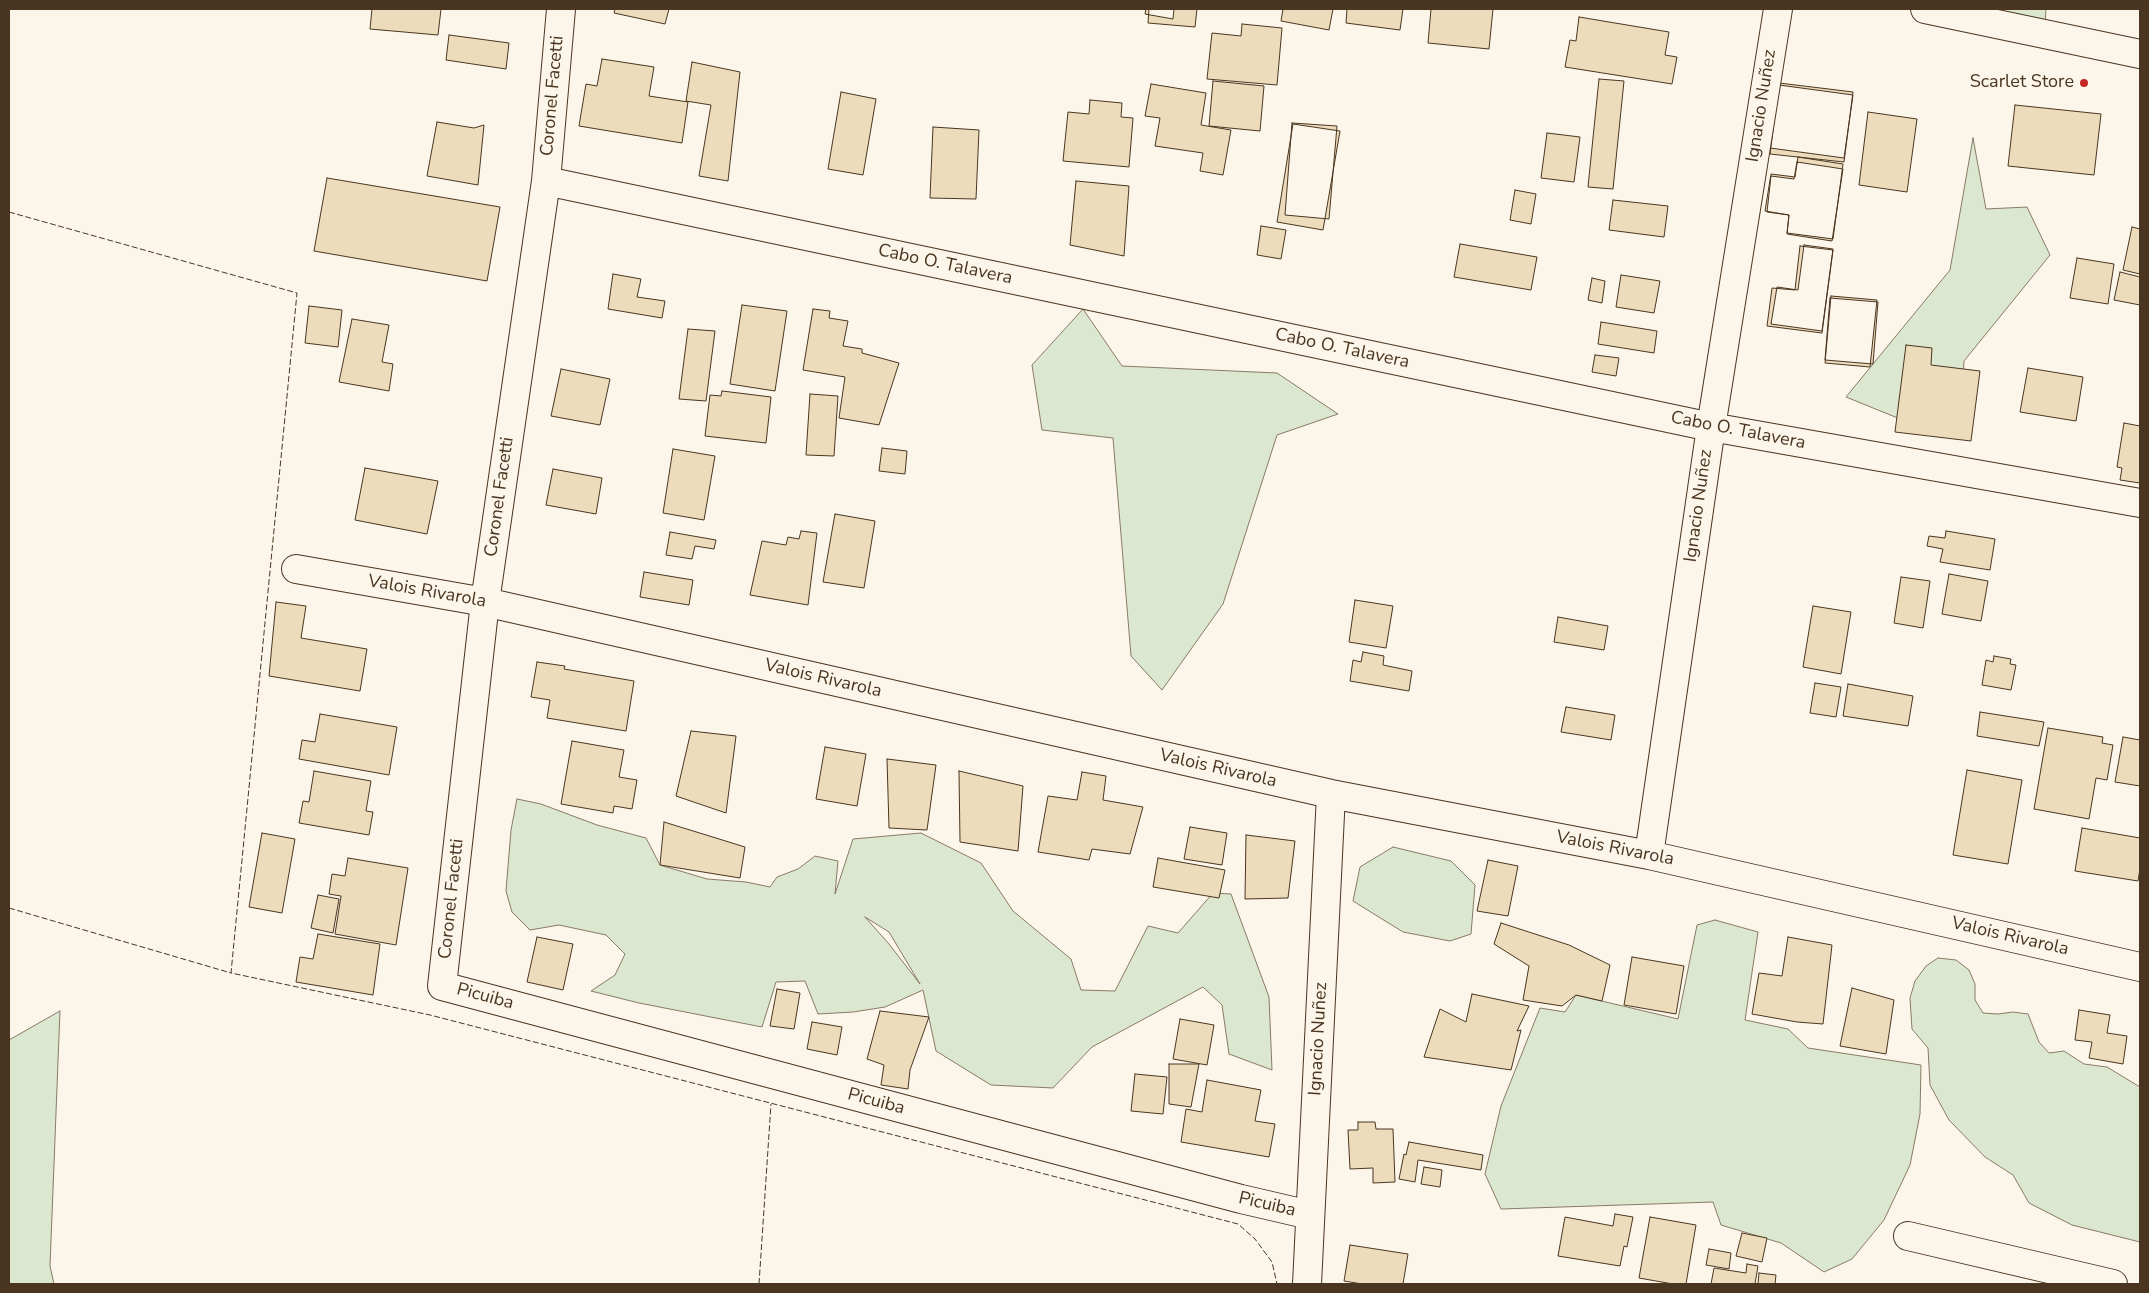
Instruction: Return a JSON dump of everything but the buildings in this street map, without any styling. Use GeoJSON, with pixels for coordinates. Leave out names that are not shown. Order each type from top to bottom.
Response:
{"type":"FeatureCollection","features":[{"type":"Feature","properties":{"kind":"street","name":"Coronel Facetti"},"geometry":{"type":"LineString","coordinates":[[442,986],[485,602],[546,181],[560,9]]}},
{"type":"Feature","properties":{"kind":"street","name":"Ignacio Nuñez"},"geometry":{"type":"LineString","coordinates":[[1649,855],[1711,427],[1778,9]]}},
{"type":"Feature","properties":{"kind":"street"},"geometry":{"type":"LineString","coordinates":[[1925,9],[2140,54]]}},
{"type":"Feature","properties":{"kind":"street","name":"Cabo O. Talavera"},"geometry":{"type":"LineString","coordinates":[[546,181],[1711,427],[2140,503]]}},
{"type":"Feature","properties":{"kind":"street","name":"Valois Rivarola"},"geometry":{"type":"LineString","coordinates":[[296,569],[485,602],[1331,794],[1649,855],[2140,967]]}},
{"type":"Feature","properties":{"kind":"street","name":"Ignacio Nuñez"},"geometry":{"type":"LineString","coordinates":[[1306,1284],[1331,794]]}},
{"type":"Feature","properties":{"kind":"street","name":"Picuiba"},"geometry":{"type":"LineString","coordinates":[[442,986],[1232,1197],[1310,1215]]}},
{"type":"Feature","properties":{"kind":"street"},"geometry":{"type":"LineString","coordinates":[[1908,1236],[2113,1284]]}},
{"type":"Feature","properties":{"kind":"green space"},"geometry":{"type":"Polygon","coordinates":[[[1984,9],[2046,9],[2045,24],[1984,9]]]}},
{"type":"Feature","properties":{"kind":"green space"},"geometry":{"type":"Polygon","coordinates":[[[1973,138],[1986,209],[2027,207],[2050,255],[1964,361],[1962,402],[1910,423],[1846,397],[1950,270],[1973,138]]]}},
{"type":"Feature","properties":{"kind":"green space"},"geometry":{"type":"Polygon","coordinates":[[[1083,309],[1122,366],[1277,373],[1338,414],[1277,435],[1223,604],[1162,690],[1131,656],[1113,438],[1042,430],[1032,365],[1083,309]]]}},
{"type":"Feature","properties":{"kind":"green space"},"geometry":{"type":"Polygon","coordinates":[[[517,799],[541,804],[597,825],[646,838],[660,865],[707,879],[746,882],[770,887],[777,877],[798,869],[815,856],[838,861],[835,894],[853,839],[921,833],[981,863],[1013,911],[1071,959],[1081,990],[1115,991],[1148,926],[1178,933],[1213,893],[1231,894],[1269,997],[1272,1070],[1229,1054],[1222,1005],[1203,987],[1092,1047],[1053,1088],[991,1085],[936,1051],[923,990],[885,1007],[853,1012],[818,1014],[805,981],[776,982],[762,1027],[639,1003],[591,991],[615,975],[625,954],[606,935],[559,925],[530,930],[512,912],[506,891],[511,830],[517,799]],[[865,917],[920,984],[889,932],[865,917]]]}},
{"type":"Feature","properties":{"kind":"green space"},"geometry":{"type":"Polygon","coordinates":[[[1393,847],[1451,861],[1475,885],[1471,934],[1450,941],[1403,932],[1353,901],[1360,867],[1393,847]]]}},
{"type":"Feature","properties":{"kind":"green space"},"geometry":{"type":"Polygon","coordinates":[[[1715,920],[1758,932],[1745,1020],[1788,1029],[1808,1048],[1921,1065],[1920,1114],[1910,1165],[1884,1220],[1852,1259],[1824,1272],[1781,1243],[1721,1225],[1713,1202],[1501,1209],[1485,1174],[1501,1106],[1540,1008],[1565,1012],[1576,995],[1678,1019],[1697,925],[1715,920]]]}},
{"type":"Feature","properties":{"kind":"green space"},"geometry":{"type":"Polygon","coordinates":[[[1938,958],[1956,960],[1969,970],[1975,984],[1975,1000],[1983,1013],[2013,1012],[2028,1014],[2039,1042],[2049,1053],[2064,1051],[2084,1064],[2107,1067],[2140,1087],[2140,1242],[2072,1225],[2029,1203],[2013,1175],[1985,1157],[1949,1120],[1930,1085],[1928,1048],[1912,1029],[1910,998],[1915,981],[1926,966],[1938,958]]]}},
{"type":"Feature","properties":{"kind":"green space"},"geometry":{"type":"Polygon","coordinates":[[[60,1011],[50,1266],[54,1284],[9,1284],[9,1040],[60,1011]]]}},
{"type":"Feature","properties":{"kind":"fence"},"geometry":{"type":"LineString","coordinates":[[9,212],[297,293],[231,973],[430,1015],[1238,1224],[1255,1239],[1272,1262],[1277,1284]]}},
{"type":"Feature","properties":{"kind":"fence"},"geometry":{"type":"LineString","coordinates":[[9,908],[231,973]]}},
{"type":"Feature","properties":{"kind":"fence"},"geometry":{"type":"LineString","coordinates":[[759,1284],[771,1104]]}},
{"type":"Feature","properties":{"kind":"place","name":"Scarlet Store"},"geometry":{"type":"Point","coordinates":[2084,83]}}]}
